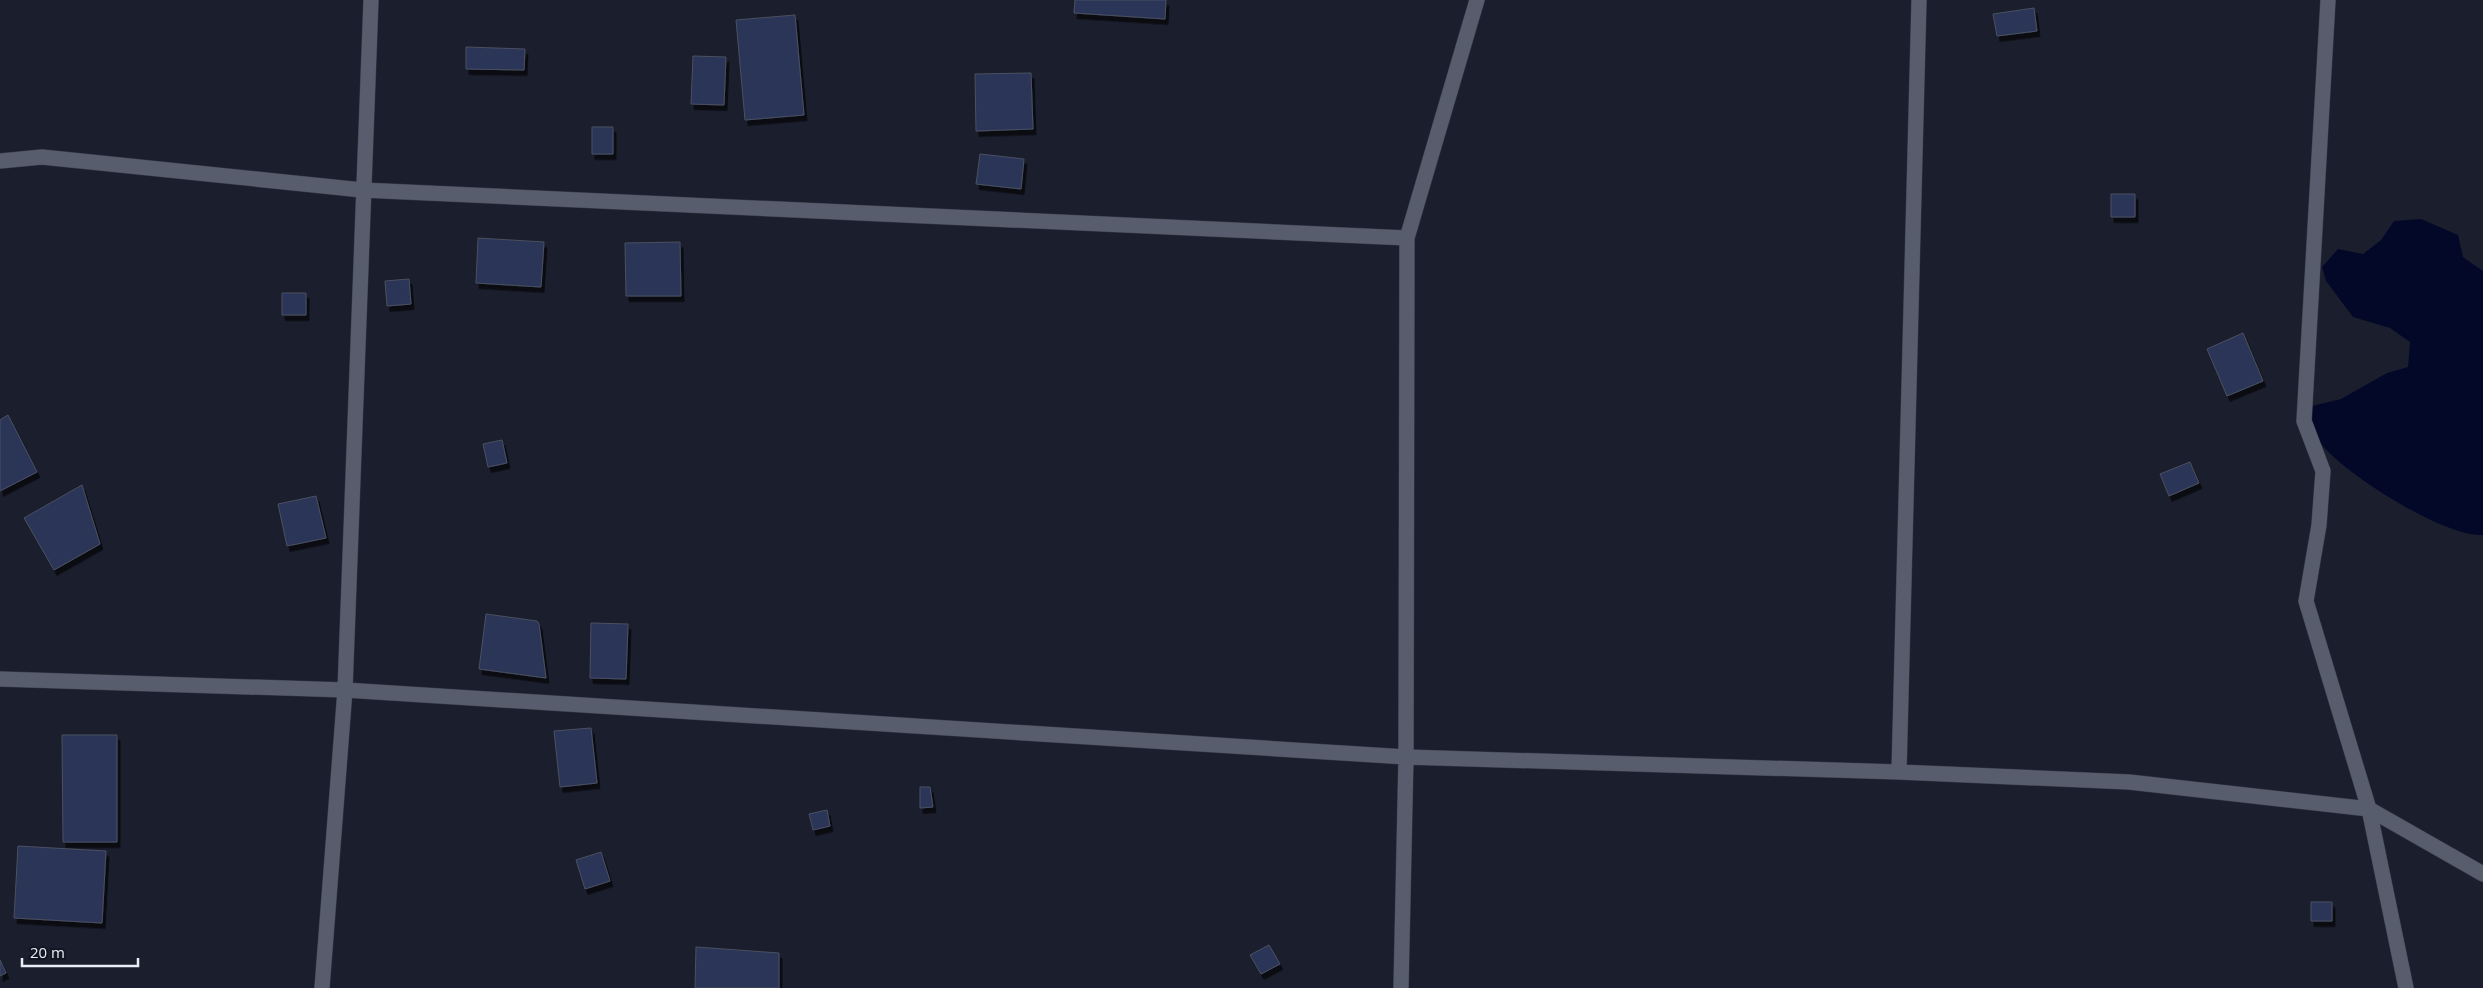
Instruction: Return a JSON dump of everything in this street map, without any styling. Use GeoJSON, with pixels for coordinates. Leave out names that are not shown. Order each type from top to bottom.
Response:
{"type":"FeatureCollection","features":[{"type":"Feature","properties":{"kind":"street"},"geometry":{"type":"LineString","coordinates":[[322,988],[345,690],[370,0]]}},
{"type":"Feature","properties":{"kind":"street"},"geometry":{"type":"LineString","coordinates":[[1401,988],[1406,757],[1407,238],[1477,0]]}},
{"type":"Feature","properties":{"kind":"street"},"geometry":{"type":"LineString","coordinates":[[1899,772],[1919,0]]}},
{"type":"Feature","properties":{"kind":"street"},"geometry":{"type":"LineString","coordinates":[[2328,0],[2304,421],[2323,471],[2319,525],[2306,601],[2368,809],[2406,988]]}},
{"type":"Feature","properties":{"kind":"street"},"geometry":{"type":"LineString","coordinates":[[0,161],[42,157],[362,190],[1407,238]]}},
{"type":"Feature","properties":{"kind":"street"},"geometry":{"type":"LineString","coordinates":[[0,679],[345,690],[1406,757],[1899,772],[2129,782],[2368,809],[2483,874]]}},
{"type":"Feature","properties":{"kind":"water"},"geometry":{"type":"Polygon","coordinates":[[[2421,219],[2458,235],[2463,257],[2483,271],[2483,535],[2466,533],[2422,516],[2374,487],[2334,458],[2317,437],[2312,421],[2312,406],[2341,399],[2387,373],[2408,367],[2410,342],[2390,328],[2353,317],[2326,281],[2322,267],[2338,249],[2363,254],[2381,240],[2394,221],[2421,219]]]}},
{"type":"Feature","properties":{"kind":"building"},"geometry":{"type":"Polygon","coordinates":[[[1075,0],[1166,0],[1165,19],[1074,13],[1075,0]]]}},
{"type":"Feature","properties":{"kind":"building"},"geometry":{"type":"Polygon","coordinates":[[[2034,8],[2037,31],[1997,36],[1993,14],[2034,8]]]}},
{"type":"Feature","properties":{"kind":"building"},"geometry":{"type":"Polygon","coordinates":[[[795,15],[804,115],[745,120],[736,20],[795,15]]]}},
{"type":"Feature","properties":{"kind":"building"},"geometry":{"type":"Polygon","coordinates":[[[466,47],[525,49],[524,70],[466,69],[466,47]]]}},
{"type":"Feature","properties":{"kind":"building"},"geometry":{"type":"Polygon","coordinates":[[[693,56],[726,57],[724,105],[691,104],[693,56]]]}},
{"type":"Feature","properties":{"kind":"building"},"geometry":{"type":"Polygon","coordinates":[[[1031,73],[1033,129],[976,131],[975,74],[1031,73]]]}},
{"type":"Feature","properties":{"kind":"building"},"geometry":{"type":"Polygon","coordinates":[[[592,127],[613,127],[613,154],[592,154],[592,127]]]}},
{"type":"Feature","properties":{"kind":"building"},"geometry":{"type":"Polygon","coordinates":[[[980,154],[1024,159],[1021,189],[976,184],[980,154]]]}},
{"type":"Feature","properties":{"kind":"building"},"geometry":{"type":"Polygon","coordinates":[[[2111,194],[2135,194],[2135,217],[2111,217],[2111,194]]]}},
{"type":"Feature","properties":{"kind":"building"},"geometry":{"type":"Polygon","coordinates":[[[478,238],[544,242],[541,287],[476,283],[478,238]]]}},
{"type":"Feature","properties":{"kind":"building"},"geometry":{"type":"Polygon","coordinates":[[[680,242],[681,296],[626,296],[625,243],[680,242]]]}},
{"type":"Feature","properties":{"kind":"building"},"geometry":{"type":"Polygon","coordinates":[[[409,279],[411,304],[387,306],[385,281],[409,279]]]}},
{"type":"Feature","properties":{"kind":"building"},"geometry":{"type":"Polygon","coordinates":[[[282,293],[306,293],[306,315],[282,315],[282,293]]]}},
{"type":"Feature","properties":{"kind":"building"},"geometry":{"type":"Polygon","coordinates":[[[2243,333],[2263,381],[2227,396],[2207,349],[2243,333]]]}},
{"type":"Feature","properties":{"kind":"building"},"geometry":{"type":"Polygon","coordinates":[[[8,415],[37,472],[0,491],[0,420],[8,415]]]}},
{"type":"Feature","properties":{"kind":"building"},"geometry":{"type":"Polygon","coordinates":[[[502,440],[507,463],[488,467],[483,444],[502,440]]]}},
{"type":"Feature","properties":{"kind":"building"},"geometry":{"type":"Polygon","coordinates":[[[2190,462],[2199,483],[2169,496],[2160,474],[2190,462]]]}},
{"type":"Feature","properties":{"kind":"building"},"geometry":{"type":"Polygon","coordinates":[[[82,485],[100,544],[54,570],[24,518],[82,485]]]}},
{"type":"Feature","properties":{"kind":"building"},"geometry":{"type":"Polygon","coordinates":[[[316,496],[326,538],[287,546],[278,504],[316,496]]]}},
{"type":"Feature","properties":{"kind":"building"},"geometry":{"type":"Polygon","coordinates":[[[486,614],[537,621],[539,624],[546,678],[479,669],[486,614]]]}},
{"type":"Feature","properties":{"kind":"building"},"geometry":{"type":"Polygon","coordinates":[[[591,623],[628,624],[626,679],[590,678],[591,623]]]}},
{"type":"Feature","properties":{"kind":"building"},"geometry":{"type":"Polygon","coordinates":[[[591,728],[597,783],[560,787],[554,731],[591,728]]]}},
{"type":"Feature","properties":{"kind":"building"},"geometry":{"type":"Polygon","coordinates":[[[62,735],[117,735],[117,842],[63,842],[62,735]]]}},
{"type":"Feature","properties":{"kind":"building"},"geometry":{"type":"Polygon","coordinates":[[[920,787],[930,787],[933,807],[920,808],[920,787]]]}},
{"type":"Feature","properties":{"kind":"building"},"geometry":{"type":"Polygon","coordinates":[[[827,810],[830,826],[813,830],[809,814],[827,810]]]}},
{"type":"Feature","properties":{"kind":"building"},"geometry":{"type":"Polygon","coordinates":[[[18,846],[106,851],[102,923],[14,918],[18,846]]]}},
{"type":"Feature","properties":{"kind":"building"},"geometry":{"type":"Polygon","coordinates":[[[601,852],[610,881],[585,889],[576,860],[601,852]]]}},
{"type":"Feature","properties":{"kind":"building"},"geometry":{"type":"Polygon","coordinates":[[[2311,902],[2332,902],[2332,921],[2311,921],[2311,902]]]}},
{"type":"Feature","properties":{"kind":"building"},"geometry":{"type":"Polygon","coordinates":[[[1269,945],[1280,964],[1261,974],[1250,955],[1269,945]]]}},
{"type":"Feature","properties":{"kind":"building"},"geometry":{"type":"Polygon","coordinates":[[[696,947],[779,953],[779,988],[695,988],[696,947]]]}},
{"type":"Feature","properties":{"kind":"building"},"geometry":{"type":"Polygon","coordinates":[[[0,960],[6,973],[0,976],[0,960]]]}}]}
